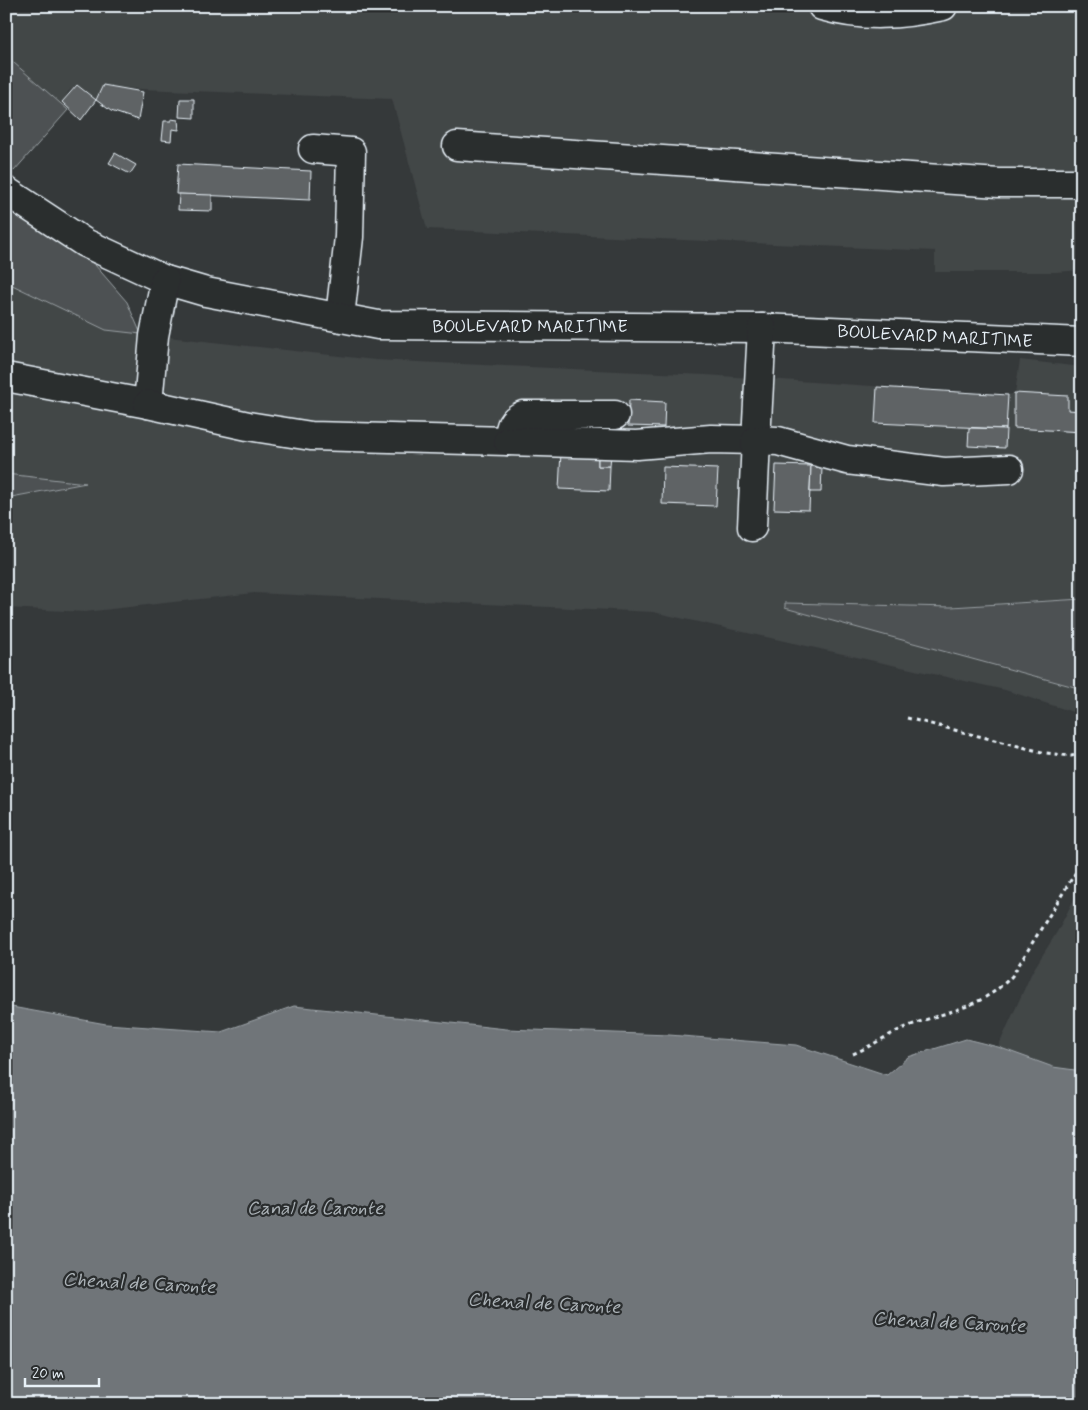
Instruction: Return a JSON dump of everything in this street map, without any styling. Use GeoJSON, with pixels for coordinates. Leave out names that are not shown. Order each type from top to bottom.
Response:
{"type":"FeatureCollection","features":[{"type":"Feature","properties":{"kind":"street"},"geometry":{"type":"LineString","coordinates":[[822,6],[847,13],[884,16],[943,6]]}},
{"type":"Feature","properties":{"kind":"street"},"geometry":{"type":"LineString","coordinates":[[457,146],[999,183],[1082,183]]}},
{"type":"Feature","properties":{"kind":"street"},"geometry":{"type":"LineString","coordinates":[[312,150],[351,152],[349,237],[340,318]]}},
{"type":"Feature","properties":{"kind":"street","name":"BOULEVARD MARITIME"},"geometry":{"type":"LineString","coordinates":[[6,191],[84,244],[165,280],[206,292],[378,325],[762,328],[1082,342]]}},
{"type":"Feature","properties":{"kind":"street"},"geometry":{"type":"LineString","coordinates":[[148,404],[154,336],[165,280]]}},
{"type":"Feature","properties":{"kind":"street"},"geometry":{"type":"LineString","coordinates":[[752,527],[762,328]]}},
{"type":"Feature","properties":{"kind":"street"},"geometry":{"type":"LineString","coordinates":[[6,377],[148,404],[248,426],[311,436],[637,445],[711,440],[778,441],[847,460],[944,472],[1010,469]]}},
{"type":"Feature","properties":{"kind":"street"},"geometry":{"type":"LineString","coordinates":[[508,441],[510,425],[513,419],[523,415],[615,416]]}},
{"type":"Feature","properties":{"kind":"path"},"geometry":{"type":"LineString","coordinates":[[907,718],[1046,754],[1070,756],[1082,754]]}},
{"type":"Feature","properties":{"kind":"path"},"geometry":{"type":"LineString","coordinates":[[853,1054],[908,1026],[980,1002],[997,992],[1012,976],[1082,862]]}},
{"type":"Feature","properties":{"kind":"shaded area"},"geometry":{"type":"Polygon","coordinates":[[[6,6],[1082,6],[1082,270],[1057,272],[935,272],[935,251],[427,229],[392,99],[116,88],[103,85],[96,100],[77,85],[69,91],[62,102],[69,108],[68,110],[6,56],[6,6]]]}},
{"type":"Feature","properties":{"kind":"shaded area"},"geometry":{"type":"Polygon","coordinates":[[[6,56],[68,110],[14,171],[6,166],[6,56]]]}},
{"type":"Feature","properties":{"kind":"shaded area"},"geometry":{"type":"Polygon","coordinates":[[[6,205],[95,265],[127,302],[141,334],[106,330],[6,282],[6,205]]]}},
{"type":"Feature","properties":{"kind":"shaded area"},"geometry":{"type":"Polygon","coordinates":[[[6,282],[106,330],[375,360],[706,375],[1008,395],[1015,393],[1020,360],[1082,367],[1082,599],[951,607],[785,603],[786,608],[1082,689],[1082,715],[1005,690],[653,612],[254,593],[85,612],[6,608],[6,498],[83,484],[6,474],[6,282]]]}},
{"type":"Feature","properties":{"kind":"shaded area"},"geometry":{"type":"Polygon","coordinates":[[[6,474],[86,483],[6,498],[6,474]]]}},
{"type":"Feature","properties":{"kind":"shaded area"},"geometry":{"type":"Polygon","coordinates":[[[1082,599],[1082,689],[785,608],[785,603],[951,607],[1082,599]]]}},
{"type":"Feature","properties":{"kind":"shaded area"},"geometry":{"type":"Polygon","coordinates":[[[1082,884],[1082,1071],[1053,1067],[998,1047],[1032,972],[1057,932],[1082,884]]]}},
{"type":"Feature","properties":{"kind":"water","name":"Canal de Caronte"},"geometry":{"type":"Polygon","coordinates":[[[6,1006],[106,1024],[221,1032],[294,1006],[506,1029],[669,1035],[796,1045],[887,1075],[908,1057],[966,1039],[998,1047],[1053,1067],[1082,1071],[1082,1404],[6,1404],[6,1006]]]}},
{"type":"Feature","properties":{"kind":"building"},"geometry":{"type":"Polygon","coordinates":[[[77,85],[96,100],[81,120],[62,102],[77,85]]]}},
{"type":"Feature","properties":{"kind":"building"},"geometry":{"type":"Polygon","coordinates":[[[103,85],[143,92],[138,120],[111,111],[96,100],[103,85]]]}},
{"type":"Feature","properties":{"kind":"building"},"geometry":{"type":"Polygon","coordinates":[[[180,99],[194,99],[194,118],[179,117],[180,99]]]}},
{"type":"Feature","properties":{"kind":"building"},"geometry":{"type":"Polygon","coordinates":[[[171,119],[178,120],[179,130],[172,129],[171,141],[162,140],[164,121],[171,121],[171,119]]]}},
{"type":"Feature","properties":{"kind":"building"},"geometry":{"type":"Polygon","coordinates":[[[115,153],[136,165],[130,174],[109,163],[115,153]]]}},
{"type":"Feature","properties":{"kind":"building"},"geometry":{"type":"Polygon","coordinates":[[[178,164],[311,171],[310,200],[176,194],[178,164]]]}},
{"type":"Feature","properties":{"kind":"building"},"geometry":{"type":"Polygon","coordinates":[[[179,194],[212,195],[212,211],[178,210],[179,194]]]}},
{"type":"Feature","properties":{"kind":"building"},"geometry":{"type":"Polygon","coordinates":[[[877,387],[1008,395],[1006,429],[875,423],[877,387]]]}},
{"type":"Feature","properties":{"kind":"building"},"geometry":{"type":"Polygon","coordinates":[[[1014,393],[1068,396],[1068,410],[1082,411],[1082,432],[1014,428],[1014,393]]]}},
{"type":"Feature","properties":{"kind":"building"},"geometry":{"type":"Polygon","coordinates":[[[629,400],[665,402],[664,427],[628,426],[629,400]]]}},
{"type":"Feature","properties":{"kind":"building"},"geometry":{"type":"Polygon","coordinates":[[[969,428],[1006,429],[1005,448],[968,446],[969,428]]]}},
{"type":"Feature","properties":{"kind":"building"},"geometry":{"type":"Polygon","coordinates":[[[561,452],[598,453],[598,466],[610,466],[609,491],[559,489],[561,452]]]}},
{"type":"Feature","properties":{"kind":"building"},"geometry":{"type":"Polygon","coordinates":[[[598,453],[611,454],[610,466],[598,466],[598,453]]]}},
{"type":"Feature","properties":{"kind":"building"},"geometry":{"type":"Polygon","coordinates":[[[776,465],[811,466],[809,510],[774,509],[776,465]]]}},
{"type":"Feature","properties":{"kind":"building"},"geometry":{"type":"Polygon","coordinates":[[[811,466],[822,467],[821,492],[810,492],[811,466]]]}},
{"type":"Feature","properties":{"kind":"building"},"geometry":{"type":"Polygon","coordinates":[[[663,467],[718,469],[716,506],[662,504],[663,467]]]}},
{"type":"Feature","properties":{"kind":"water label","name":"Chenal de Caronte"},"geometry":{"type":"Point","coordinates":[139,1282]}},
{"type":"Feature","properties":{"kind":"water label","name":"Chenal de Caronte"},"geometry":{"type":"Point","coordinates":[544,1302]}},
{"type":"Feature","properties":{"kind":"water label","name":"Chenal de Caronte"},"geometry":{"type":"Point","coordinates":[949,1321]}}]}
